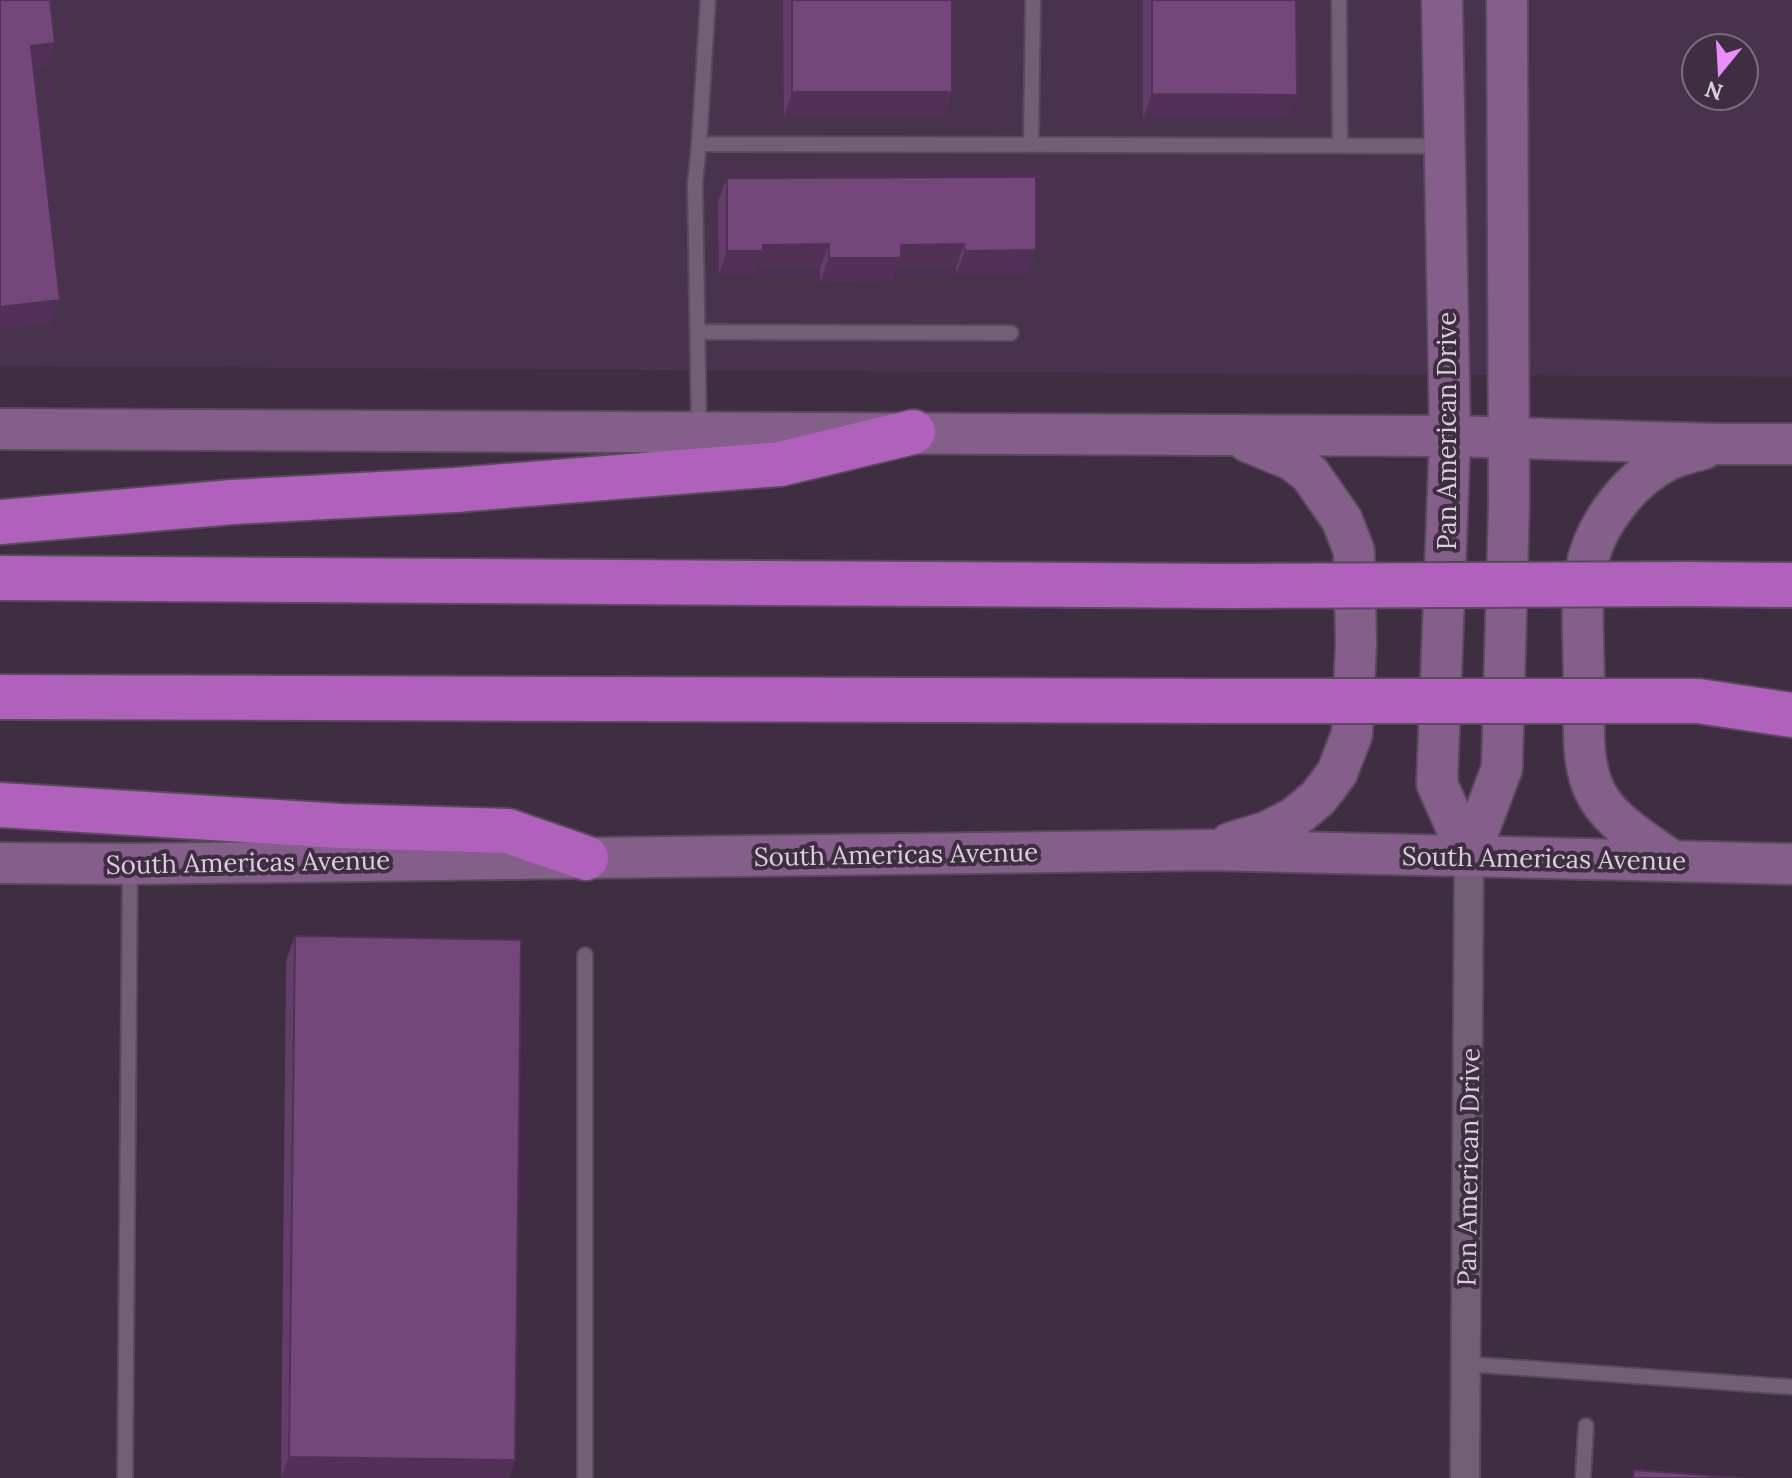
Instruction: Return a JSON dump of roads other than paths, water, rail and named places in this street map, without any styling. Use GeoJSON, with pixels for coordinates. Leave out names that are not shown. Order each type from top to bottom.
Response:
{"type":"FeatureCollection","features":[{"type":"Feature","properties":{"kind":"highway"},"geometry":{"type":"LineString","coordinates":[[0,522],[233,502],[455,490],[780,464],[913,432]]}},
{"type":"Feature","properties":{"kind":"highway"},"geometry":{"type":"LineString","coordinates":[[0,578],[1232,586],[1792,585]]}},
{"type":"Feature","properties":{"kind":"highway"},"geometry":{"type":"LineString","coordinates":[[0,697],[1792,701]]}},
{"type":"Feature","properties":{"kind":"highway"},"geometry":{"type":"LineString","coordinates":[[1698,701],[1792,715]]}},
{"type":"Feature","properties":{"kind":"highway"},"geometry":{"type":"LineString","coordinates":[[0,805],[341,826],[508,831],[586,858]]}},
{"type":"Feature","properties":{"kind":"main road","name":"Pan American Drive"},"geometry":{"type":"LineString","coordinates":[[1442,0],[1450,436],[1437,784],[1469,856]]}},
{"type":"Feature","properties":{"kind":"main road","name":"Pan American Drive"},"geometry":{"type":"LineString","coordinates":[[1469,856],[1502,768],[1510,437],[1507,0]]}},
{"type":"Feature","properties":{"kind":"main road"},"geometry":{"type":"LineString","coordinates":[[0,429],[1450,436],[1792,444]]}},
{"type":"Feature","properties":{"kind":"main road"},"geometry":{"type":"LineString","coordinates":[[1211,850],[1266,832],[1294,818],[1318,798],[1337,773],[1352,734],[1356,643],[1354,551],[1342,520],[1310,474],[1292,460],[1230,435]]}},
{"type":"Feature","properties":{"kind":"main road"},"geometry":{"type":"LineString","coordinates":[[1672,861],[1614,818],[1593,788],[1585,751],[1586,569],[1596,540],[1614,507],[1640,479],[1669,459],[1719,444]]}},
{"type":"Feature","properties":{"kind":"main road","name":"South Americas Avenue"},"geometry":{"type":"LineString","coordinates":[[0,863],[1211,850],[1792,864]]}},
{"type":"Feature","properties":{"kind":"street","name":"Pan American Drive"},"geometry":{"type":"LineString","coordinates":[[1465,1478],[1469,856]]}},
{"type":"Feature","properties":{"kind":"lane"},"geometry":{"type":"LineString","coordinates":[[699,432],[695,184],[708,0]]}},
{"type":"Feature","properties":{"kind":"lane"},"geometry":{"type":"LineString","coordinates":[[1031,144],[1033,0]]}},
{"type":"Feature","properties":{"kind":"lane"},"geometry":{"type":"LineString","coordinates":[[1339,0],[1340,144]]}},
{"type":"Feature","properties":{"kind":"lane"},"geometry":{"type":"LineString","coordinates":[[699,144],[1444,146]]}},
{"type":"Feature","properties":{"kind":"lane"},"geometry":{"type":"LineString","coordinates":[[698,332],[1011,333]]}},
{"type":"Feature","properties":{"kind":"lane"},"geometry":{"type":"LineString","coordinates":[[125,1478],[130,864]]}},
{"type":"Feature","properties":{"kind":"lane"},"geometry":{"type":"LineString","coordinates":[[585,955],[585,1478]]}},
{"type":"Feature","properties":{"kind":"lane"},"geometry":{"type":"LineString","coordinates":[[1466,1364],[1792,1387]]}},
{"type":"Feature","properties":{"kind":"lane"},"geometry":{"type":"LineString","coordinates":[[1583,1478],[1586,1426]]}}]}
